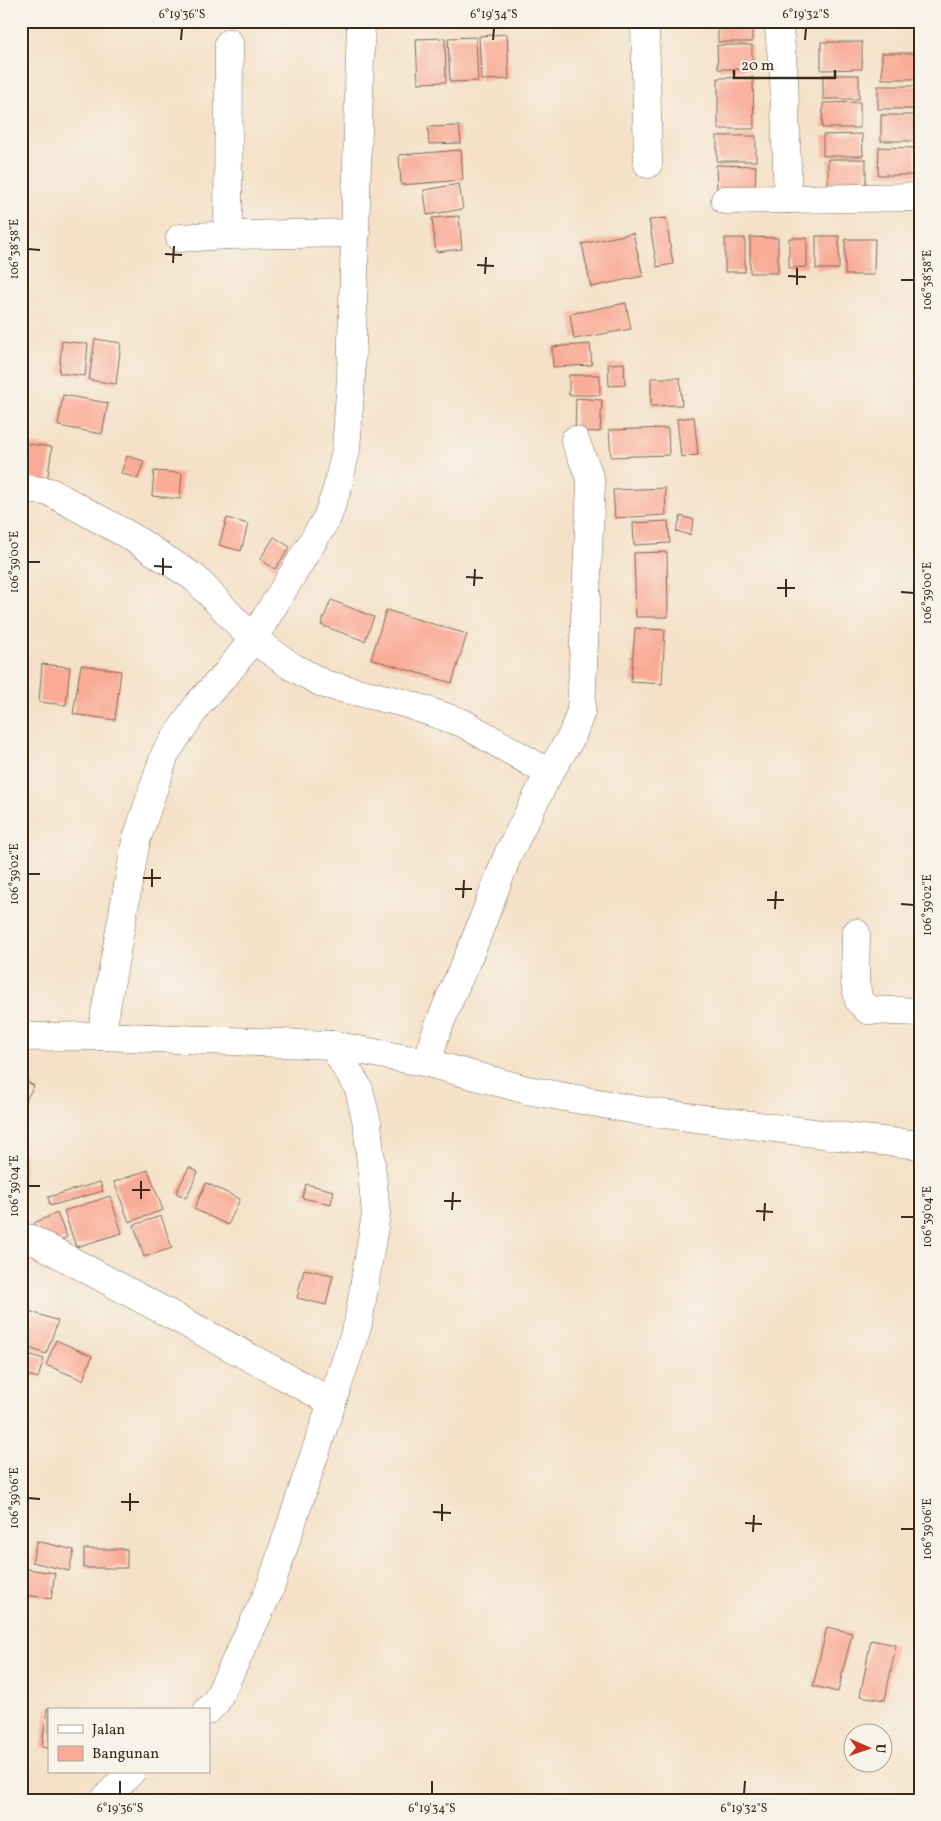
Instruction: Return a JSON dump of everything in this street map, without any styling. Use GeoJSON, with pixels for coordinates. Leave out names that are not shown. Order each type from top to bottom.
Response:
{"type":"FeatureCollection","features":[{"type":"Feature","properties":{"kind":"street"},"geometry":{"type":"LineString","coordinates":[[101,1036],[136,841],[164,754],[200,703],[227,673],[253,639],[327,518],[337,489],[346,450],[352,360],[361,21]]}},
{"type":"Feature","properties":{"kind":"street"},"geometry":{"type":"LineString","coordinates":[[645,21],[648,164]]}},
{"type":"Feature","properties":{"kind":"street"},"geometry":{"type":"LineString","coordinates":[[782,21],[779,30],[784,77],[788,199]]}},
{"type":"Feature","properties":{"kind":"street"},"geometry":{"type":"LineString","coordinates":[[228,235],[229,43]]}},
{"type":"Feature","properties":{"kind":"street"},"geometry":{"type":"LineString","coordinates":[[725,200],[920,197]]}},
{"type":"Feature","properties":{"kind":"street"},"geometry":{"type":"LineString","coordinates":[[180,238],[356,232]]}},
{"type":"Feature","properties":{"kind":"street"},"geometry":{"type":"LineString","coordinates":[[428,1063],[434,1038],[473,946],[509,852],[549,773],[572,736],[581,711],[591,484],[588,470],[575,440]]}},
{"type":"Feature","properties":{"kind":"street"},"geometry":{"type":"LineString","coordinates":[[21,488],[50,492],[130,536],[195,578],[253,639],[291,666],[324,684],[404,703],[463,723],[549,773]]}},
{"type":"Feature","properties":{"kind":"street"},"geometry":{"type":"LineString","coordinates":[[856,933],[855,982],[859,1001],[868,1010],[920,1012]]}},
{"type":"Feature","properties":{"kind":"street"},"geometry":{"type":"LineString","coordinates":[[21,1037],[101,1036],[332,1045],[428,1063],[527,1090],[641,1111],[920,1145]]}},
{"type":"Feature","properties":{"kind":"street"},"geometry":{"type":"LineString","coordinates":[[210,1708],[216,1702],[269,1591],[358,1324],[376,1214],[367,1123],[359,1088],[332,1045]]}},
{"type":"Feature","properties":{"kind":"street"},"geometry":{"type":"LineString","coordinates":[[21,1237],[31,1239],[332,1402]]}},
{"type":"Feature","properties":{"kind":"street"},"geometry":{"type":"LineString","coordinates":[[104,1800],[129,1774]]}},
{"type":"Feature","properties":{"kind":"building"},"geometry":{"type":"Polygon","coordinates":[[[718,21],[752,21],[752,42],[718,42],[718,21]]]}},
{"type":"Feature","properties":{"kind":"building"},"geometry":{"type":"Polygon","coordinates":[[[507,34],[509,79],[481,80],[479,36],[507,34]]]}},
{"type":"Feature","properties":{"kind":"building"},"geometry":{"type":"Polygon","coordinates":[[[476,37],[478,81],[450,82],[448,38],[476,37]]]}},
{"type":"Feature","properties":{"kind":"building"},"geometry":{"type":"Polygon","coordinates":[[[445,38],[446,82],[418,83],[416,39],[445,38]]]}},
{"type":"Feature","properties":{"kind":"building"},"geometry":{"type":"Polygon","coordinates":[[[821,42],[862,42],[862,69],[821,70],[821,42]]]}},
{"type":"Feature","properties":{"kind":"building"},"geometry":{"type":"Polygon","coordinates":[[[717,45],[752,45],[752,69],[718,69],[717,45]]]}},
{"type":"Feature","properties":{"kind":"building"},"geometry":{"type":"Polygon","coordinates":[[[882,53],[917,53],[917,79],[882,79],[882,53]]]}},
{"type":"Feature","properties":{"kind":"building"},"geometry":{"type":"Polygon","coordinates":[[[823,75],[859,75],[859,99],[823,99],[823,75]]]}},
{"type":"Feature","properties":{"kind":"building"},"geometry":{"type":"Polygon","coordinates":[[[753,77],[754,129],[718,129],[718,78],[753,77]]]}},
{"type":"Feature","properties":{"kind":"building"},"geometry":{"type":"Polygon","coordinates":[[[878,86],[919,86],[918,109],[878,109],[878,86]]]}},
{"type":"Feature","properties":{"kind":"building"},"geometry":{"type":"Polygon","coordinates":[[[860,102],[860,128],[822,128],[823,103],[860,102]]]}},
{"type":"Feature","properties":{"kind":"building"},"geometry":{"type":"Polygon","coordinates":[[[881,115],[915,115],[915,141],[881,141],[881,115]]]}},
{"type":"Feature","properties":{"kind":"building"},"geometry":{"type":"Polygon","coordinates":[[[459,126],[461,143],[429,144],[428,127],[459,126]]]}},
{"type":"Feature","properties":{"kind":"building"},"geometry":{"type":"Polygon","coordinates":[[[862,134],[863,156],[823,156],[823,135],[862,134]]]}},
{"type":"Feature","properties":{"kind":"building"},"geometry":{"type":"Polygon","coordinates":[[[717,136],[756,136],[756,161],[717,161],[717,136]]]}},
{"type":"Feature","properties":{"kind":"building"},"geometry":{"type":"Polygon","coordinates":[[[879,147],[915,148],[916,175],[878,175],[879,147]]]}},
{"type":"Feature","properties":{"kind":"building"},"geometry":{"type":"Polygon","coordinates":[[[461,150],[463,180],[401,185],[399,155],[461,150]]]}},
{"type":"Feature","properties":{"kind":"building"},"geometry":{"type":"Polygon","coordinates":[[[828,159],[866,159],[866,187],[828,187],[828,159]]]}},
{"type":"Feature","properties":{"kind":"building"},"geometry":{"type":"Polygon","coordinates":[[[716,165],[756,166],[755,190],[717,190],[716,165]]]}},
{"type":"Feature","properties":{"kind":"building"},"geometry":{"type":"Polygon","coordinates":[[[459,184],[463,209],[427,215],[424,190],[459,184]]]}},
{"type":"Feature","properties":{"kind":"building"},"geometry":{"type":"Polygon","coordinates":[[[459,216],[462,249],[436,252],[432,218],[459,216]]]}},
{"type":"Feature","properties":{"kind":"building"},"geometry":{"type":"Polygon","coordinates":[[[666,218],[673,264],[657,267],[649,220],[666,218]]]}},
{"type":"Feature","properties":{"kind":"building"},"geometry":{"type":"Polygon","coordinates":[[[633,233],[643,276],[591,287],[582,244],[633,233]]]}},
{"type":"Feature","properties":{"kind":"building"},"geometry":{"type":"Polygon","coordinates":[[[816,236],[839,236],[839,269],[816,269],[816,236]]]}},
{"type":"Feature","properties":{"kind":"building"},"geometry":{"type":"Polygon","coordinates":[[[750,237],[778,238],[778,273],[750,273],[750,237]]]}},
{"type":"Feature","properties":{"kind":"building"},"geometry":{"type":"Polygon","coordinates":[[[725,238],[745,238],[745,272],[725,272],[725,238]]]}},
{"type":"Feature","properties":{"kind":"building"},"geometry":{"type":"Polygon","coordinates":[[[789,238],[807,238],[807,267],[789,268],[789,238]]]}},
{"type":"Feature","properties":{"kind":"building"},"geometry":{"type":"Polygon","coordinates":[[[845,239],[875,239],[874,275],[845,275],[845,239]]]}},
{"type":"Feature","properties":{"kind":"building"},"geometry":{"type":"Polygon","coordinates":[[[626,303],[631,329],[574,339],[570,314],[626,303]]]}},
{"type":"Feature","properties":{"kind":"building"},"geometry":{"type":"Polygon","coordinates":[[[95,339],[121,343],[116,384],[89,380],[95,339]]]}},
{"type":"Feature","properties":{"kind":"building"},"geometry":{"type":"Polygon","coordinates":[[[62,341],[88,344],[85,376],[59,373],[62,341]]]}},
{"type":"Feature","properties":{"kind":"building"},"geometry":{"type":"Polygon","coordinates":[[[590,344],[592,365],[553,367],[552,347],[590,344]]]}},
{"type":"Feature","properties":{"kind":"building"},"geometry":{"type":"Polygon","coordinates":[[[624,363],[625,385],[609,386],[608,364],[624,363]]]}},
{"type":"Feature","properties":{"kind":"building"},"geometry":{"type":"Polygon","coordinates":[[[569,375],[600,375],[600,395],[569,395],[569,375]]]}},
{"type":"Feature","properties":{"kind":"building"},"geometry":{"type":"Polygon","coordinates":[[[651,378],[680,378],[682,405],[651,406],[651,378]]]}},
{"type":"Feature","properties":{"kind":"building"},"geometry":{"type":"Polygon","coordinates":[[[63,395],[108,403],[102,434],[58,426],[63,395]]]}},
{"type":"Feature","properties":{"kind":"building"},"geometry":{"type":"Polygon","coordinates":[[[576,398],[602,400],[600,432],[575,431],[576,398]]]}},
{"type":"Feature","properties":{"kind":"building"},"geometry":{"type":"Polygon","coordinates":[[[694,417],[698,455],[681,457],[677,419],[694,417]]]}},
{"type":"Feature","properties":{"kind":"building"},"geometry":{"type":"Polygon","coordinates":[[[668,428],[669,455],[611,457],[609,430],[668,428]]]}},
{"type":"Feature","properties":{"kind":"building"},"geometry":{"type":"Polygon","coordinates":[[[21,443],[52,447],[47,482],[21,478],[21,443]]]}},
{"type":"Feature","properties":{"kind":"building"},"geometry":{"type":"Polygon","coordinates":[[[127,456],[144,461],[138,479],[121,473],[127,456]]]}},
{"type":"Feature","properties":{"kind":"building"},"geometry":{"type":"Polygon","coordinates":[[[154,471],[182,473],[180,499],[152,496],[154,471]]]}},
{"type":"Feature","properties":{"kind":"building"},"geometry":{"type":"Polygon","coordinates":[[[665,488],[666,515],[615,518],[613,490],[665,488]]]}},
{"type":"Feature","properties":{"kind":"building"},"geometry":{"type":"Polygon","coordinates":[[[21,505],[25,505],[22,522],[21,522],[21,505]]]}},
{"type":"Feature","properties":{"kind":"building"},"geometry":{"type":"Polygon","coordinates":[[[681,516],[694,520],[690,535],[676,531],[681,516]]]}},
{"type":"Feature","properties":{"kind":"building"},"geometry":{"type":"Polygon","coordinates":[[[227,518],[248,524],[241,551],[219,545],[227,518]]]}},
{"type":"Feature","properties":{"kind":"building"},"geometry":{"type":"Polygon","coordinates":[[[668,521],[670,543],[634,545],[633,523],[668,521]]]}},
{"type":"Feature","properties":{"kind":"building"},"geometry":{"type":"Polygon","coordinates":[[[274,537],[290,547],[275,569],[260,559],[274,537]]]}},
{"type":"Feature","properties":{"kind":"building"},"geometry":{"type":"Polygon","coordinates":[[[667,552],[668,617],[636,617],[634,553],[667,552]]]}},
{"type":"Feature","properties":{"kind":"building"},"geometry":{"type":"Polygon","coordinates":[[[331,600],[374,617],[365,641],[321,625],[331,600]]]}},
{"type":"Feature","properties":{"kind":"building"},"geometry":{"type":"Polygon","coordinates":[[[386,610],[467,634],[452,683],[371,659],[386,610]]]}},
{"type":"Feature","properties":{"kind":"building"},"geometry":{"type":"Polygon","coordinates":[[[635,628],[665,630],[662,684],[631,682],[635,628]]]}},
{"type":"Feature","properties":{"kind":"building"},"geometry":{"type":"Polygon","coordinates":[[[42,664],[70,667],[66,705],[39,702],[42,664]]]}},
{"type":"Feature","properties":{"kind":"building"},"geometry":{"type":"Polygon","coordinates":[[[81,665],[121,671],[115,720],[73,714],[81,665]]]}},
{"type":"Feature","properties":{"kind":"building"},"geometry":{"type":"Polygon","coordinates":[[[21,1078],[34,1086],[21,1108],[21,1078]]]}},
{"type":"Feature","properties":{"kind":"building"},"geometry":{"type":"Polygon","coordinates":[[[21,1153],[26,1154],[23,1186],[21,1186],[21,1153]]]}},
{"type":"Feature","properties":{"kind":"building"},"geometry":{"type":"Polygon","coordinates":[[[189,1167],[198,1172],[186,1198],[176,1193],[189,1167]]]}},
{"type":"Feature","properties":{"kind":"building"},"geometry":{"type":"Polygon","coordinates":[[[148,1170],[163,1210],[129,1222],[114,1182],[148,1170]]]}},
{"type":"Feature","properties":{"kind":"building"},"geometry":{"type":"Polygon","coordinates":[[[100,1182],[103,1191],[50,1206],[48,1197],[100,1182]]]}},
{"type":"Feature","properties":{"kind":"building"},"geometry":{"type":"Polygon","coordinates":[[[206,1183],[240,1199],[228,1225],[194,1209],[206,1183]]]}},
{"type":"Feature","properties":{"kind":"building"},"geometry":{"type":"Polygon","coordinates":[[[306,1184],[334,1191],[331,1204],[302,1198],[306,1184]]]}},
{"type":"Feature","properties":{"kind":"building"},"geometry":{"type":"Polygon","coordinates":[[[110,1196],[122,1233],[76,1247],[64,1211],[110,1196]]]}},
{"type":"Feature","properties":{"kind":"building"},"geometry":{"type":"Polygon","coordinates":[[[57,1213],[67,1237],[45,1248],[34,1223],[57,1213]]]}},
{"type":"Feature","properties":{"kind":"building"},"geometry":{"type":"Polygon","coordinates":[[[161,1216],[172,1248],[144,1257],[134,1225],[161,1216]]]}},
{"type":"Feature","properties":{"kind":"building"},"geometry":{"type":"Polygon","coordinates":[[[304,1269],[333,1275],[326,1305],[297,1298],[304,1269]]]}},
{"type":"Feature","properties":{"kind":"building"},"geometry":{"type":"Polygon","coordinates":[[[23,1309],[58,1321],[46,1354],[21,1345],[21,1315],[23,1309]]]}},
{"type":"Feature","properties":{"kind":"building"},"geometry":{"type":"Polygon","coordinates":[[[56,1340],[92,1356],[83,1380],[46,1365],[56,1340]]]}},
{"type":"Feature","properties":{"kind":"building"},"geometry":{"type":"Polygon","coordinates":[[[21,1352],[44,1359],[38,1378],[21,1373],[21,1352]]]}},
{"type":"Feature","properties":{"kind":"building"},"geometry":{"type":"Polygon","coordinates":[[[37,1541],[74,1550],[69,1571],[32,1562],[37,1541]]]}},
{"type":"Feature","properties":{"kind":"building"},"geometry":{"type":"Polygon","coordinates":[[[84,1549],[127,1549],[127,1568],[84,1568],[84,1549]]]}},
{"type":"Feature","properties":{"kind":"building"},"geometry":{"type":"Polygon","coordinates":[[[21,1568],[55,1573],[51,1599],[21,1594],[21,1568]]]}},
{"type":"Feature","properties":{"kind":"building"},"geometry":{"type":"Polygon","coordinates":[[[827,1627],[852,1633],[838,1692],[813,1686],[827,1627]]]}},
{"type":"Feature","properties":{"kind":"building"},"geometry":{"type":"Polygon","coordinates":[[[871,1640],[896,1645],[885,1700],[860,1696],[871,1640]]]}},
{"type":"Feature","properties":{"kind":"building"},"geometry":{"type":"Polygon","coordinates":[[[47,1708],[48,1708],[48,1748],[42,1747],[47,1708]]]}}]}
